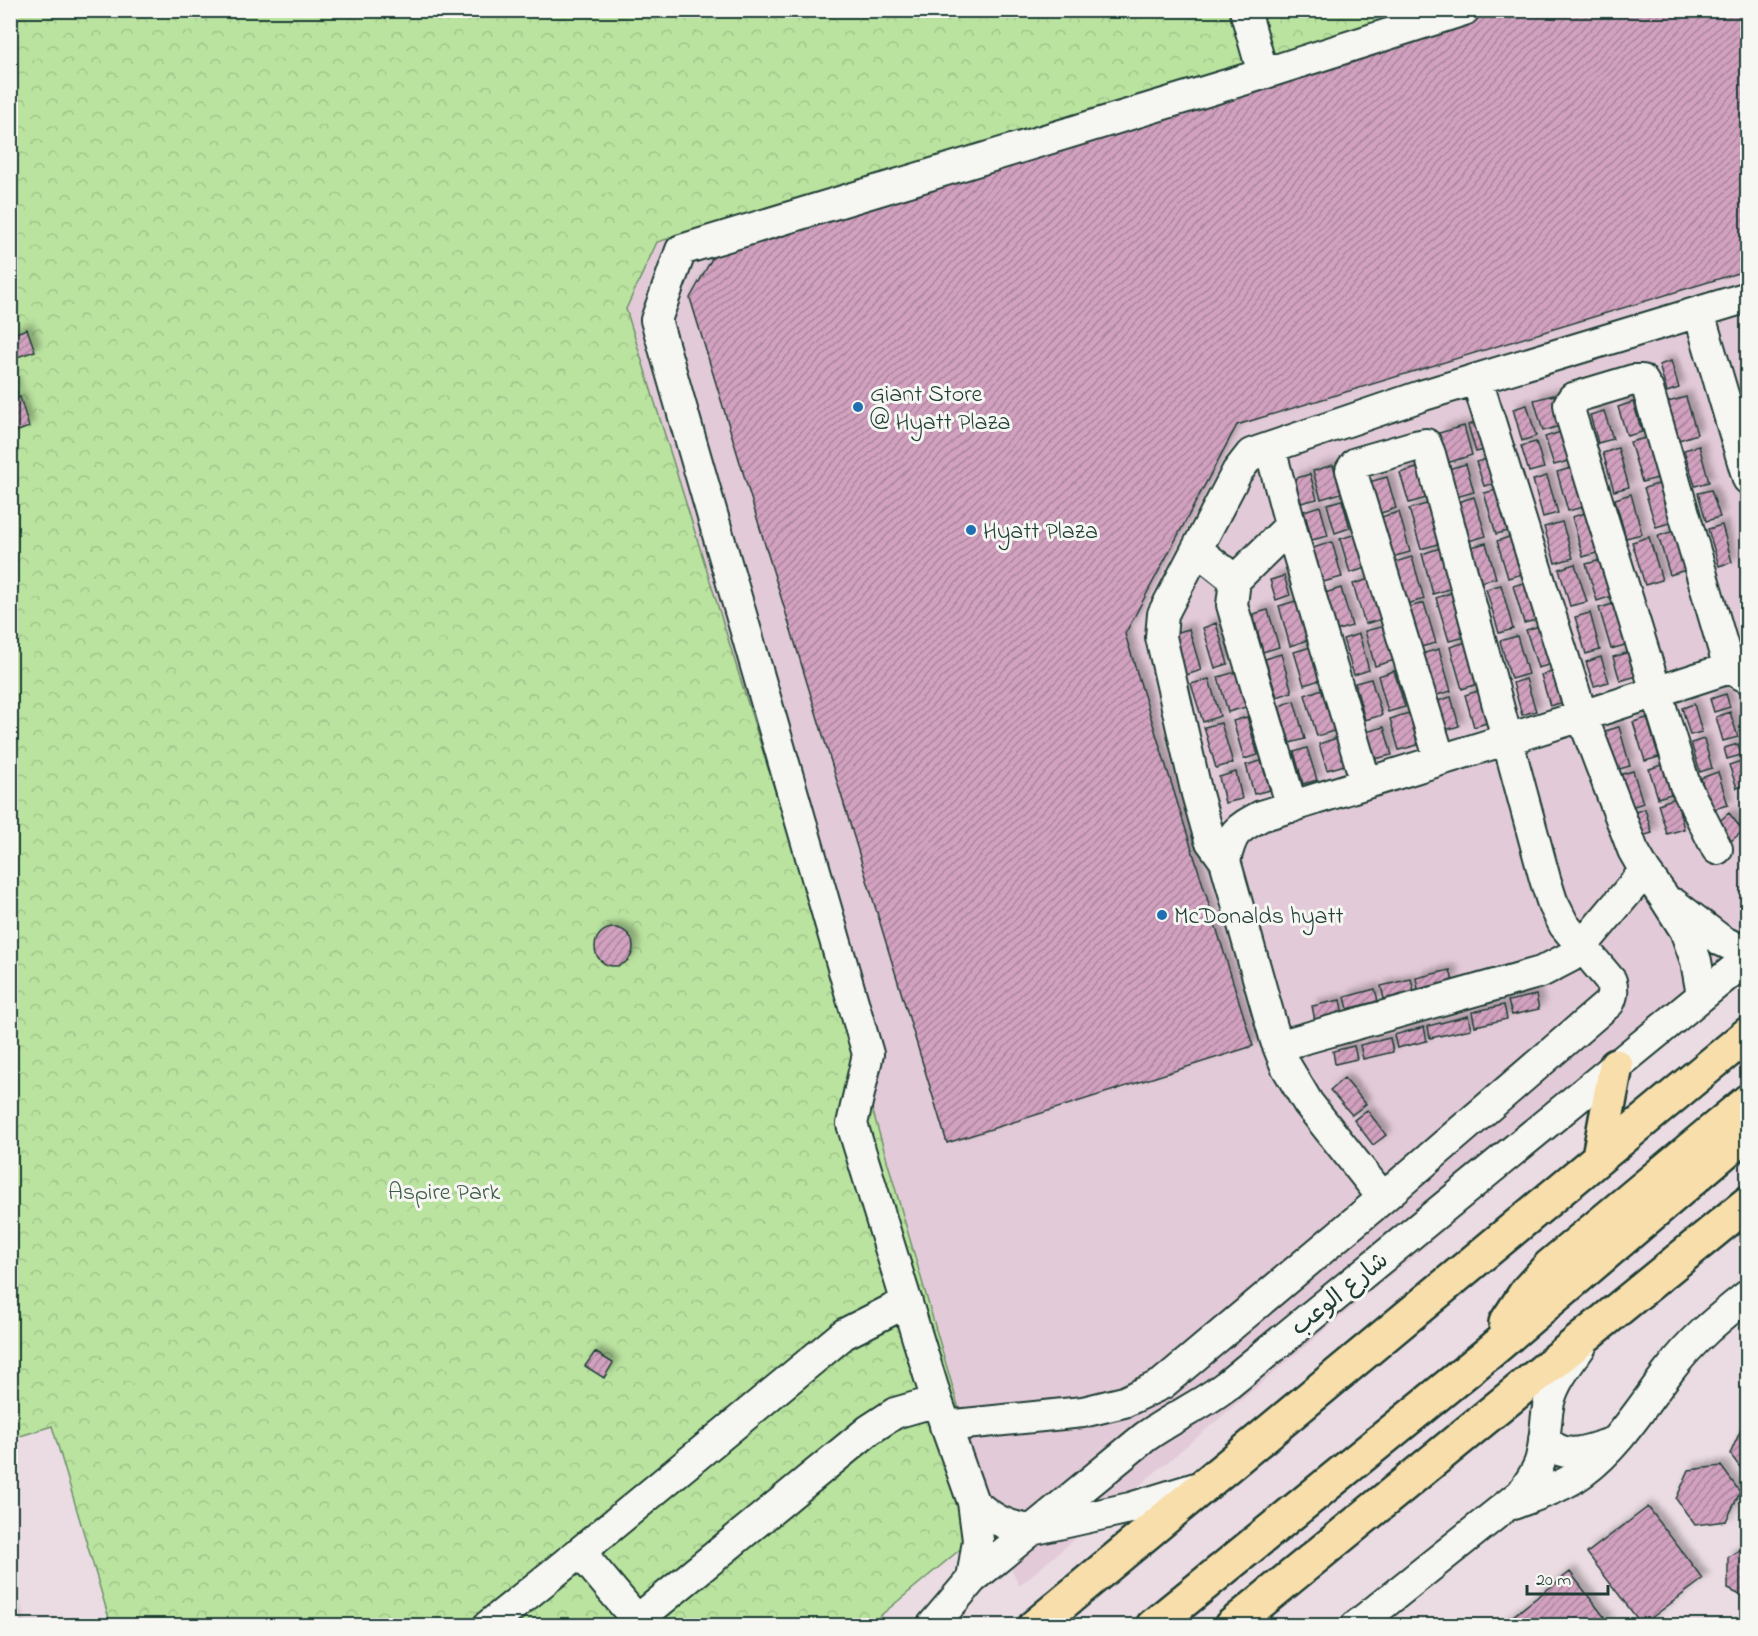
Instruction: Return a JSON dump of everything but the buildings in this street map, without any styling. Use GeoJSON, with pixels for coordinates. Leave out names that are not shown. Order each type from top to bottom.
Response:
{"type":"FeatureCollection","features":[{"type":"Feature","properties":{"kind":"main road"},"geometry":{"type":"LineString","coordinates":[[1035,1626],[1748,1034]]}},
{"type":"Feature","properties":{"kind":"main road"},"geometry":{"type":"LineString","coordinates":[[1599,1156],[1616,1066]]}},
{"type":"Feature","properties":{"kind":"main road"},"geometry":{"type":"LineString","coordinates":[[1491,1351],[1508,1319],[1527,1291],[1550,1266],[1748,1101]]}},
{"type":"Feature","properties":{"kind":"main road"},"geometry":{"type":"LineString","coordinates":[[1153,1626],[1491,1351],[1748,1132]]}},
{"type":"Feature","properties":{"kind":"main road"},"geometry":{"type":"LineString","coordinates":[[1231,1626],[1748,1203]]}},
{"type":"Feature","properties":{"kind":"street"},"geometry":{"type":"LineString","coordinates":[[1245,10],[1263,74]]}},
{"type":"Feature","properties":{"kind":"street"},"geometry":{"type":"LineString","coordinates":[[972,1579],[978,1540],[973,1502],[941,1413],[852,1124],[868,1054],[656,320],[681,250],[1263,74],[1464,10]]}},
{"type":"Feature","properties":{"kind":"street"},"geometry":{"type":"LineString","coordinates":[[1383,1198],[1308,1103],[1296,1085],[1278,1046],[1225,861],[1210,840],[1197,794],[1161,638],[1163,614],[1238,472],[1251,454],[1413,398],[1748,297]]}},
{"type":"Feature","properties":{"kind":"street"},"geometry":{"type":"LineString","coordinates":[[1699,313],[1748,478]]}},
{"type":"Feature","properties":{"kind":"street"},"geometry":{"type":"LineString","coordinates":[[1477,380],[1582,716],[1633,850],[1685,930],[1691,945],[1702,995]]}},
{"type":"Feature","properties":{"kind":"street"},"geometry":{"type":"LineString","coordinates":[[1225,861],[1229,842],[1240,828],[1261,816],[1656,692],[1741,669],[1648,390],[1642,380],[1633,380],[1573,398],[1569,404],[1571,416],[1656,692],[1685,784],[1717,849]]}},
{"type":"Feature","properties":{"kind":"street"},"geometry":{"type":"LineString","coordinates":[[580,1552],[634,1623],[869,1430],[896,1413],[1083,1412],[1124,1402],[1162,1384],[1383,1198],[1609,1003],[1613,996],[1611,981],[1564,926],[1552,901],[1426,444],[1356,463],[1351,470],[1440,760]]}},
{"type":"Feature","properties":{"kind":"street"},"geometry":{"type":"LineString","coordinates":[[1270,448],[1290,526],[1366,783]]}},
{"type":"Feature","properties":{"kind":"street"},"geometry":{"type":"LineString","coordinates":[[1290,526],[1235,580],[1232,605],[1292,807]]}},
{"type":"Feature","properties":{"kind":"street"},"geometry":{"type":"LineString","coordinates":[[1197,550],[1235,580]]}},
{"type":"Feature","properties":{"kind":"street"},"geometry":{"type":"LineString","coordinates":[[1278,1046],[1541,972],[1569,957],[1582,946],[1645,871]]}},
{"type":"Feature","properties":{"kind":"street"},"geometry":{"type":"LineString","coordinates":[[1664,897],[1722,941],[1748,953]]}},
{"type":"Feature","properties":{"kind":"street","name":"شارع الوعب"},"geometry":{"type":"LineString","coordinates":[[932,1626],[972,1579],[1031,1530],[1145,1437],[1226,1386],[1748,958]]}},
{"type":"Feature","properties":{"kind":"street"},"geometry":{"type":"LineString","coordinates":[[1505,1507],[1566,1482],[1584,1472],[1600,1458],[1644,1407],[1682,1354],[1712,1324],[1748,1295]]}},
{"type":"Feature","properties":{"kind":"street"},"geometry":{"type":"LineString","coordinates":[[488,1626],[844,1334],[907,1302]]}},
{"type":"Feature","properties":{"kind":"street"},"geometry":{"type":"LineString","coordinates":[[1356,1626],[1521,1494],[1533,1478],[1541,1459],[1549,1402],[1553,1390],[1593,1329]]}},
{"type":"Feature","properties":{"kind":"street"},"geometry":{"type":"LineString","coordinates":[[1544,1439],[1552,1447],[1573,1454],[1614,1442]]}},
{"type":"Feature","properties":{"kind":"street"},"geometry":{"type":"LineString","coordinates":[[973,1502],[1000,1522],[1016,1528],[1031,1530],[1130,1508],[1205,1485]]}},
{"type":"Feature","properties":{"kind":"shaded area"},"geometry":{"type":"Polygon","coordinates":[[[1419,11],[1747,11],[1747,977],[1019,1586],[992,1523],[626,309],[657,242],[1419,11]]]}},
{"type":"Feature","properties":{"kind":"green space","name":"Aspire Park"},"geometry":{"type":"Polygon","coordinates":[[[11,11],[1419,11],[657,242],[626,309],[856,1053],[992,1523],[869,1625],[111,1625],[52,1426],[11,1439],[11,11]]]}},
{"type":"Feature","properties":{"kind":"place","name":"Giant Store @ Hyatt Plaza"},"geometry":{"type":"Point","coordinates":[858,407]}},
{"type":"Feature","properties":{"kind":"place","name":"Hyatt Plaza"},"geometry":{"type":"Point","coordinates":[971,530]}},
{"type":"Feature","properties":{"kind":"place","name":"McDonalds hyatt"},"geometry":{"type":"Point","coordinates":[1162,915]}}]}
